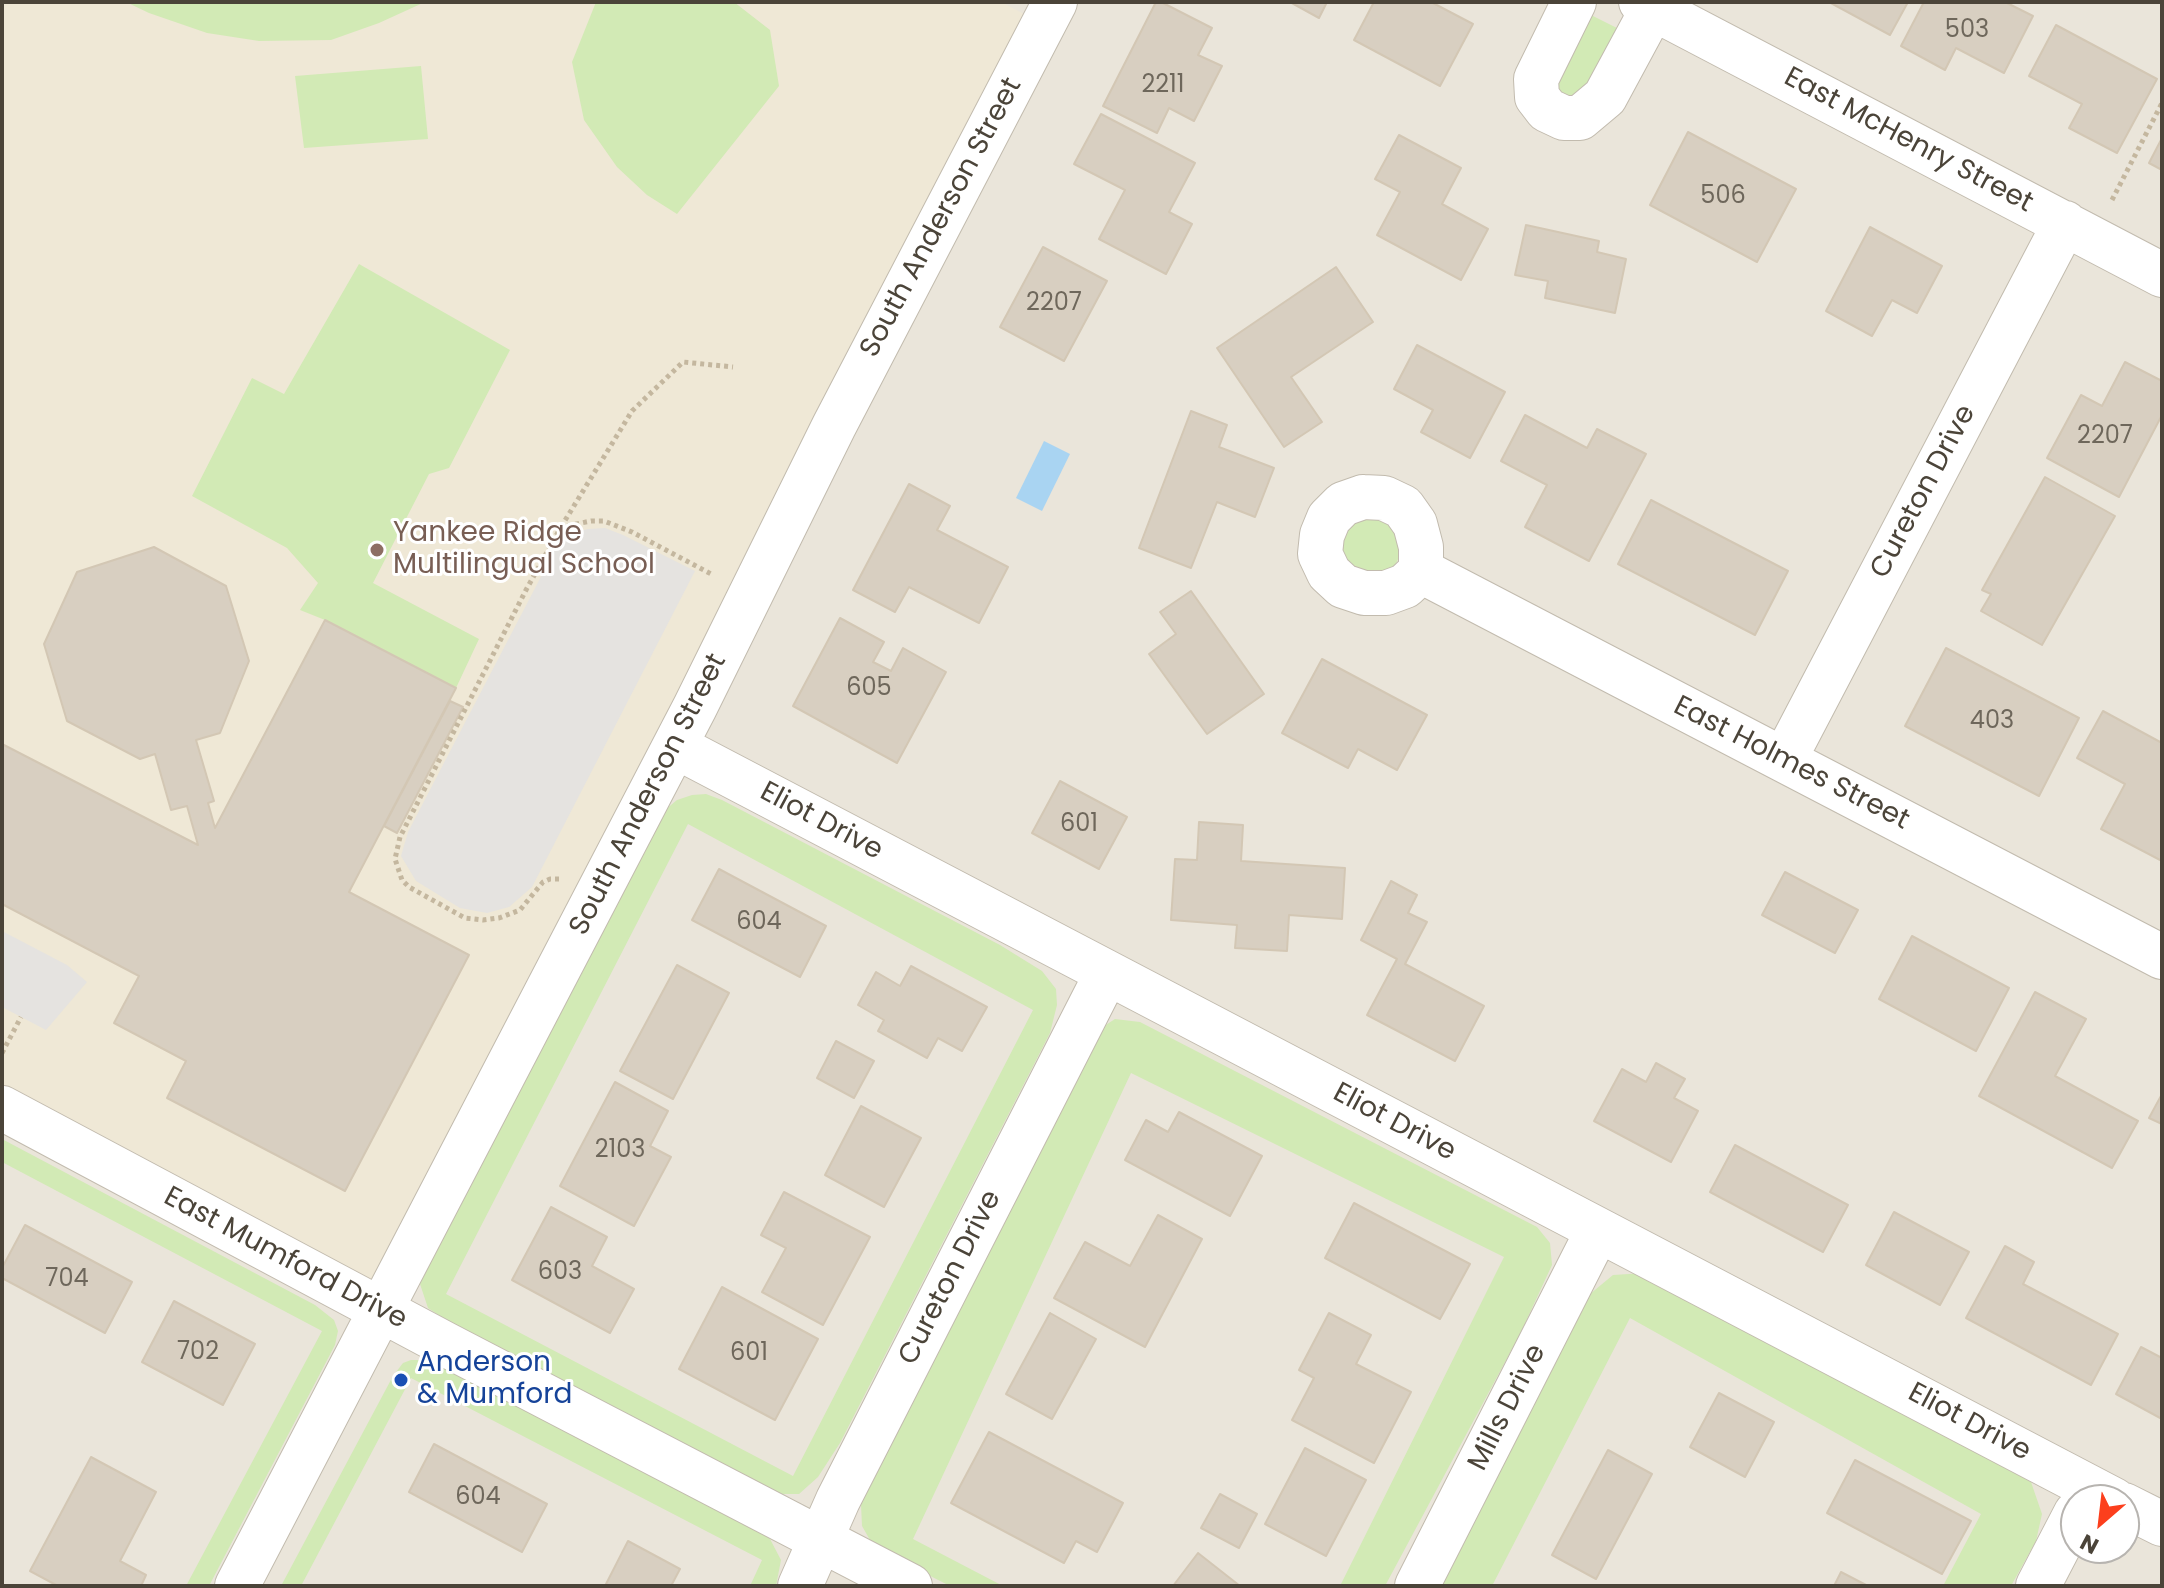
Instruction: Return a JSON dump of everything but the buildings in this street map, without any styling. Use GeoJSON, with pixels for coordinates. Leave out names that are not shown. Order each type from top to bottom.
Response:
{"type":"FeatureCollection","features":[{"type":"Feature","properties":{"kind":"street","name":"South Anderson Street"},"geometry":{"type":"LineString","coordinates":[[237,1586],[675,746],[834,426],[1055,2]]}},
{"type":"Feature","properties":{"kind":"street","name":"East McHenry Street"},"geometry":{"type":"LineString","coordinates":[[1574,2],[1536,79],[1537,97],[1547,110],[1564,118],[1580,118],[1605,97],[1647,5],[2162,275]]}},
{"type":"Feature","properties":{"kind":"street","name":"Cureton Drive"},"geometry":{"type":"LineString","coordinates":[[1784,760],[2065,223]]}},
{"type":"Feature","properties":{"kind":"street","name":"East Holmes Street"},"geometry":{"type":"LineString","coordinates":[[1421,571],[2162,957]]}},
{"type":"Feature","properties":{"kind":"street","name":"Eliot Drive"},"geometry":{"type":"LineString","coordinates":[[675,746],[1787,1327],[2067,1484]]}},
{"type":"Feature","properties":{"kind":"street","name":"Cureton Drive"},"geometry":{"type":"LineString","coordinates":[[800,1586],[838,1500],[1107,973]]}},
{"type":"Feature","properties":{"kind":"street","name":"East Mumford Drive"},"geometry":{"type":"LineString","coordinates":[[2,1108],[910,1586]]}},
{"type":"Feature","properties":{"kind":"street","name":"Mills Drive"},"geometry":{"type":"LineString","coordinates":[[1417,1586],[1598,1230]]}},
{"type":"Feature","properties":{"kind":"street","name":"Eliot Drive"},"geometry":{"type":"LineString","coordinates":[[2140,1516],[2162,1524]]}},
{"type":"Feature","properties":{"kind":"street"},"geometry":{"type":"LineString","coordinates":[[2038,1586],[2060,1554]]}},
{"type":"Feature","properties":{"kind":"path"},"geometry":{"type":"LineString","coordinates":[[2112,200],[2162,103]]}},
{"type":"Feature","properties":{"kind":"path"},"geometry":{"type":"LineString","coordinates":[[559,879],[543,882],[526,904],[512,914],[483,920],[465,918],[409,887],[402,880],[395,859],[400,837],[526,590],[632,411],[683,362],[733,367]]}},
{"type":"Feature","properties":{"kind":"path"},"geometry":{"type":"LineString","coordinates":[[561,527],[604,521],[632,532],[713,575]]}},
{"type":"Feature","properties":{"kind":"path"},"geometry":{"type":"LineString","coordinates":[[2,1053],[21,1017]]}},
{"type":"Feature","properties":{"kind":"shaded area"},"geometry":{"type":"Polygon","coordinates":[[[2,2],[2162,2],[2162,1586],[2,1586],[2,2]]]}},
{"type":"Feature","properties":{"kind":"shaded area","name":"Yankee Ridge Multilingual School"},"geometry":{"type":"Polygon","coordinates":[[[2,2],[1001,2],[1024,14],[378,1286],[2,1086],[2,2]]]}},
{"type":"Feature","properties":{"kind":"shaded area"},"geometry":{"type":"Polygon","coordinates":[[[605,528],[695,571],[532,887],[509,907],[487,913],[460,908],[416,881],[401,856],[408,832],[558,544],[569,534],[605,528]]]}},
{"type":"Feature","properties":{"kind":"shaded area"},"geometry":{"type":"Polygon","coordinates":[[[2,931],[67,965],[87,982],[46,1030],[2,1007],[2,931]]]}},
{"type":"Feature","properties":{"kind":"green space"},"geometry":{"type":"Polygon","coordinates":[[[126,2],[425,2],[331,40],[259,41],[207,33],[126,2]]]}},
{"type":"Feature","properties":{"kind":"green space"},"geometry":{"type":"Polygon","coordinates":[[[596,2],[734,2],[770,30],[779,86],[677,214],[647,195],[617,167],[584,120],[572,62],[596,2]]]}},
{"type":"Feature","properties":{"kind":"green space"},"geometry":{"type":"Polygon","coordinates":[[[1587,13],[1617,28],[1577,109],[1546,93],[1587,13]]]}},
{"type":"Feature","properties":{"kind":"green space"},"geometry":{"type":"Polygon","coordinates":[[[421,66],[428,139],[304,148],[295,76],[421,66]]]}},
{"type":"Feature","properties":{"kind":"green space"},"geometry":{"type":"Polygon","coordinates":[[[359,264],[510,350],[449,468],[429,474],[373,583],[479,639],[456,688],[300,610],[318,583],[287,548],[192,496],[252,378],[284,394],[359,264]]]}},
{"type":"Feature","properties":{"kind":"green space"},"geometry":{"type":"Polygon","coordinates":[[[1346,514],[1392,522],[1401,545],[1394,568],[1385,576],[1351,580],[1331,531],[1346,514]]]}},
{"type":"Feature","properties":{"kind":"green space"},"geometry":{"type":"Polygon","coordinates":[[[706,794],[722,800],[1000,945],[1042,971],[1056,989],[1057,1005],[1050,1033],[840,1443],[818,1477],[799,1494],[764,1489],[446,1320],[428,1308],[420,1284],[665,810],[677,800],[706,794]],[[688,824],[446,1294],[793,1476],[1033,1010],[688,824]]]}},
{"type":"Feature","properties":{"kind":"green space"},"geometry":{"type":"Polygon","coordinates":[[[1115,1019],[1140,1022],[1537,1227],[1550,1243],[1552,1265],[1520,1334],[1385,1586],[1340,1586],[1504,1257],[1131,1073],[913,1539],[1003,1586],[950,1586],[883,1552],[870,1540],[862,1526],[861,1505],[866,1488],[1098,1030],[1115,1019]]]}},
{"type":"Feature","properties":{"kind":"green space"},"geometry":{"type":"Polygon","coordinates":[[[2,1139],[315,1305],[334,1320],[338,1331],[335,1345],[209,1586],[186,1586],[322,1331],[2,1162],[2,1139]]]}},
{"type":"Feature","properties":{"kind":"green space"},"geometry":{"type":"Polygon","coordinates":[[[1645,1273],[2031,1482],[2042,1514],[2036,1541],[2011,1586],[1943,1586],[1981,1514],[1630,1318],[1492,1586],[1440,1586],[1584,1299],[1613,1275],[1645,1273]]]}},
{"type":"Feature","properties":{"kind":"green space"},"geometry":{"type":"Polygon","coordinates":[[[428,1360],[437,1364],[755,1526],[770,1539],[781,1560],[776,1586],[750,1586],[762,1560],[411,1378],[301,1586],[281,1586],[393,1376],[403,1363],[428,1360]]]}},
{"type":"Feature","properties":{"kind":"water"},"geometry":{"type":"Polygon","coordinates":[[[1044,441],[1070,454],[1042,511],[1016,498],[1044,441]]]}},
{"type":"Feature","properties":{"kind":"place","name":"Yankee Ridge Multilingual School"},"geometry":{"type":"Point","coordinates":[377,550]}},
{"type":"Feature","properties":{"kind":"place","name":"Anderson & Mumford"},"geometry":{"type":"Point","coordinates":[401,1380]}}]}
